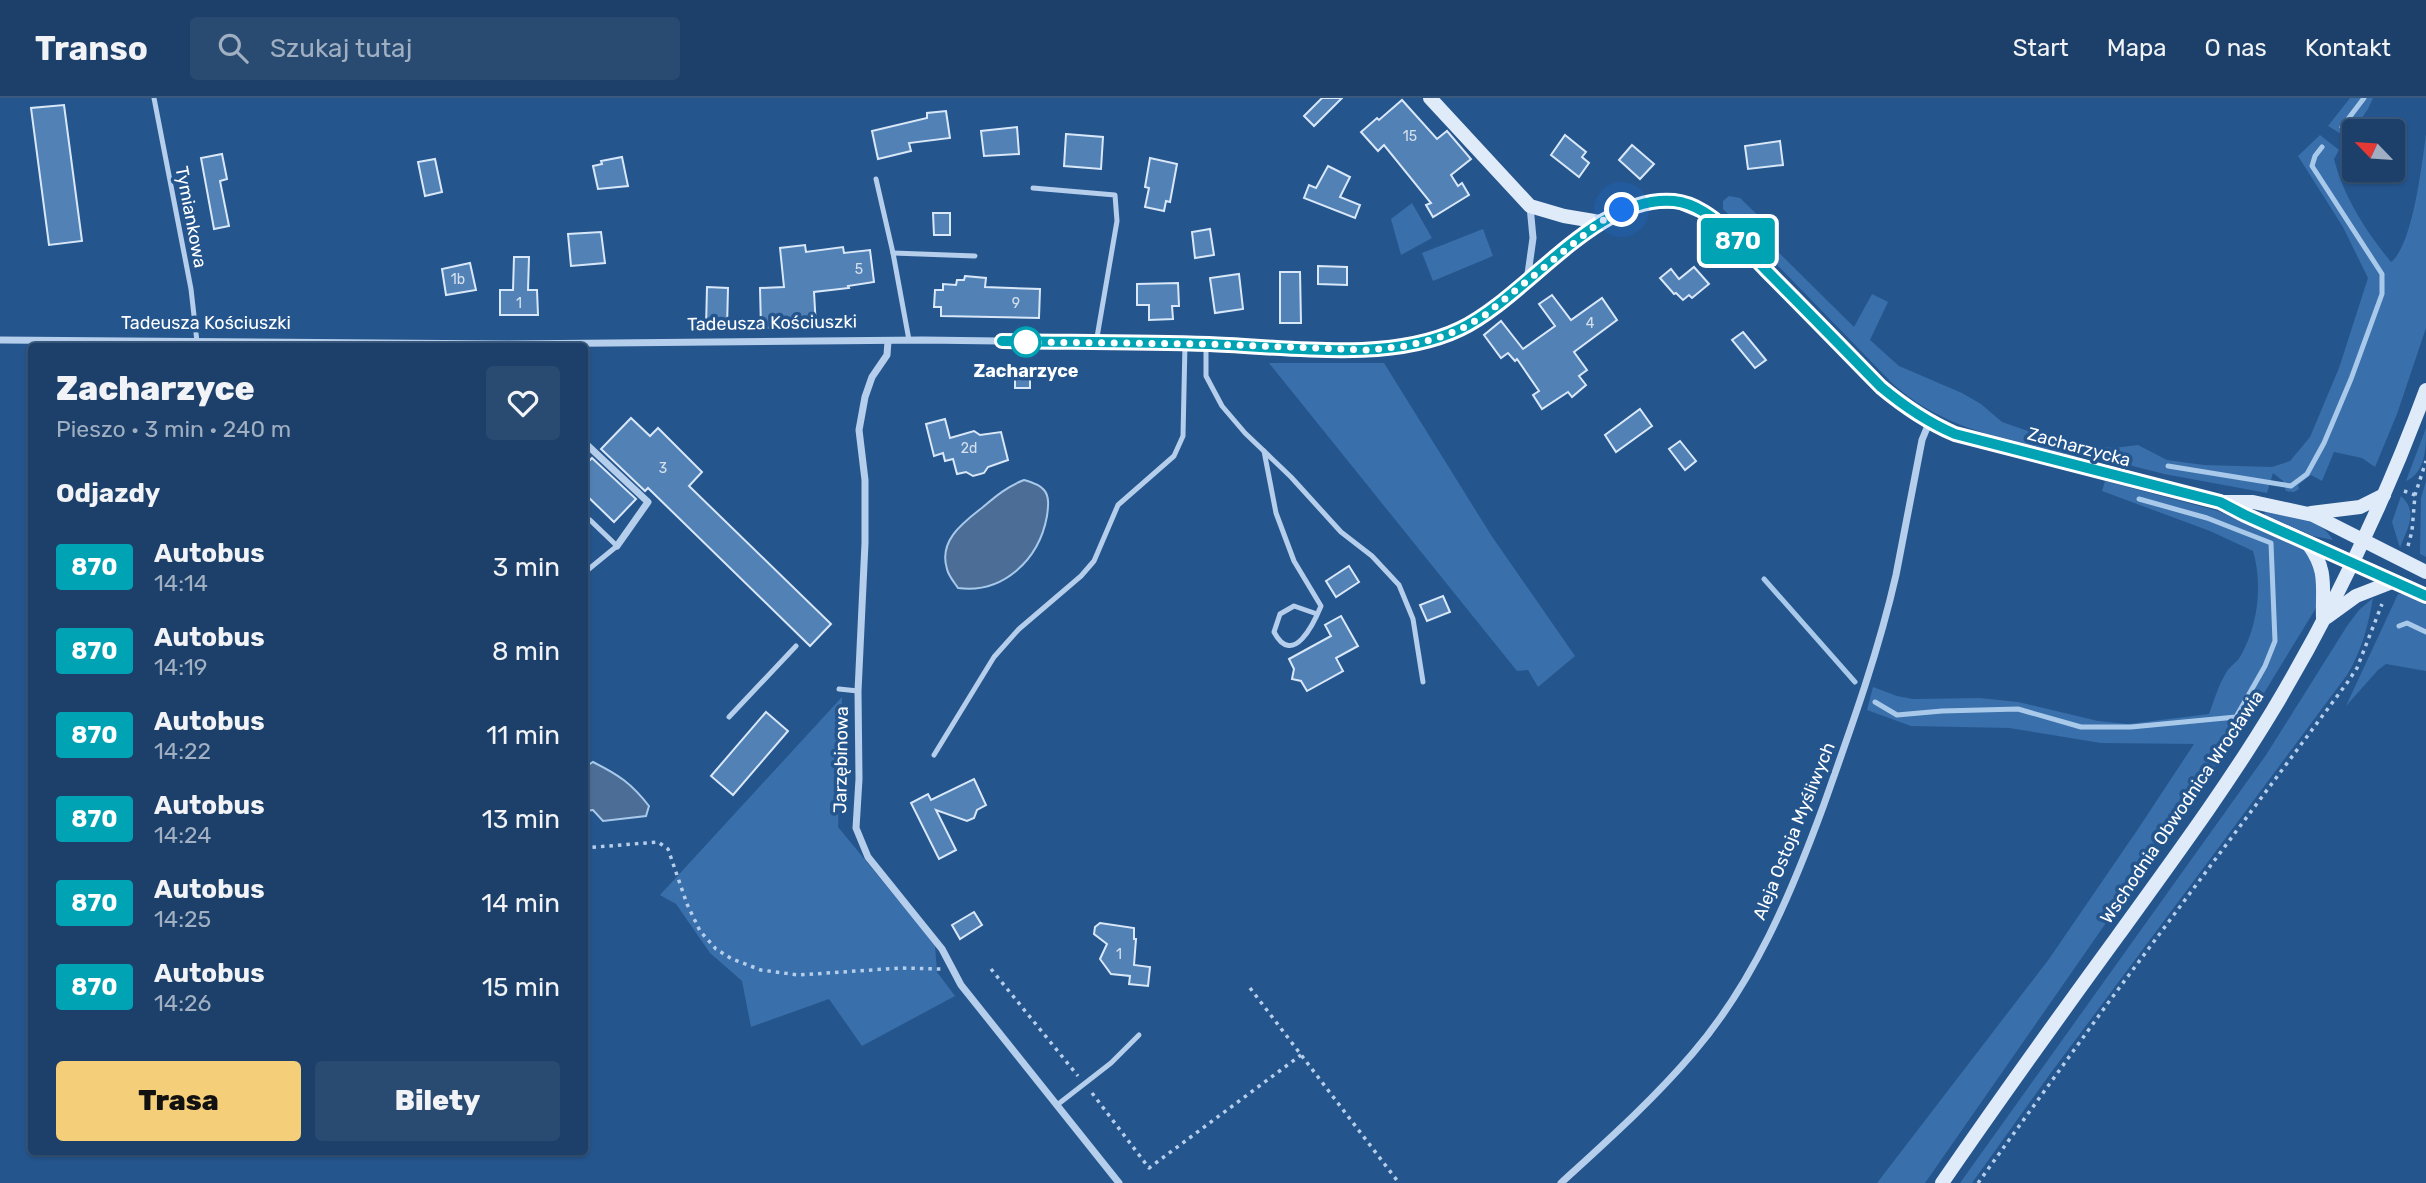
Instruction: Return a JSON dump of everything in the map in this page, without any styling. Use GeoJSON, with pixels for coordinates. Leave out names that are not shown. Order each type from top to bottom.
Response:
{"type":"FeatureCollection","features":[{"type":"Feature","properties":{"kind":"street"},"geometry":{"type":"LineString","coordinates":[[1430,98],[1530,206],[1564,216],[1600,222]]}},
{"type":"Feature","properties":{"kind":"street","name":"Tadeusza Kościuszki"},"geometry":{"type":"LineString","coordinates":[[588,344],[909,340],[1206,344],[1369,350],[1405,346],[1461,329],[1485,315],[1600,222],[1622,210],[1650,202],[1676,201],[1705,213],[1733,236],[1881,387],[1908,410],[1929,423]]}},
{"type":"Feature","properties":{"kind":"street"},"geometry":{"type":"LineString","coordinates":[[1527,282],[1533,238],[1530,206]]}},
{"type":"Feature","properties":{"kind":"street","name":"Tadeusza Kościuszki"},"geometry":{"type":"LineString","coordinates":[[0,340],[300,343]]}},
{"type":"Feature","properties":{"kind":"street","name":"Jarzębinowa"},"geometry":{"type":"LineString","coordinates":[[888,341],[887,355],[872,377],[865,397],[859,430],[865,505],[856,828],[868,857],[942,949],[961,985],[1119,1183]]}},
{"type":"Feature","properties":{"kind":"street","name":"Wschodnia Obwodnica Wrocławia"},"geometry":{"type":"LineString","coordinates":[[1941,1183],[2231,776],[2273,710],[2363,541],[2426,390]]}},
{"type":"Feature","properties":{"kind":"street","name":"Zacharzycka"},"geometry":{"type":"LineString","coordinates":[[1929,423],[1955,434],[2220,502],[2426,596]]}},
{"type":"Feature","properties":{"kind":"street","name":"Aleja Ostoja Myśliwych"},"geometry":{"type":"LineString","coordinates":[[1561,1183],[1642,1109],[1694,1053],[1742,986],[1779,918],[1822,809],[1876,651],[1895,576],[1922,440],[1929,423]]}},
{"type":"Feature","properties":{"kind":"street"},"geometry":{"type":"LineString","coordinates":[[588,446],[648,502],[617,545]]}},
{"type":"Feature","properties":{"kind":"street"},"geometry":{"type":"LineString","coordinates":[[2306,513],[2360,508],[2384,495]]}},
{"type":"Feature","properties":{"kind":"street","name":"Zacharzycka"},"geometry":{"type":"LineString","coordinates":[[2220,502],[2253,502],[2306,513],[2426,572]]}},
{"type":"Feature","properties":{"kind":"street"},"geometry":{"type":"LineString","coordinates":[[2307,542],[2319,559],[2323,572],[2323,620]]}},
{"type":"Feature","properties":{"kind":"street"},"geometry":{"type":"LineString","coordinates":[[2323,620],[2356,596],[2392,582]]}},
{"type":"Feature","properties":{"kind":"lane","name":"Tymiankowa"},"geometry":{"type":"LineString","coordinates":[[154,98],[191,289],[197,342]]}},
{"type":"Feature","properties":{"kind":"lane"},"geometry":{"type":"LineString","coordinates":[[876,179],[909,340]]}},
{"type":"Feature","properties":{"kind":"lane"},"geometry":{"type":"LineString","coordinates":[[1033,188],[1115,195],[1117,221],[1096,343]]}},
{"type":"Feature","properties":{"kind":"lane"},"geometry":{"type":"LineString","coordinates":[[893,253],[975,256]]}},
{"type":"Feature","properties":{"kind":"lane"},"geometry":{"type":"LineString","coordinates":[[934,755],[994,657],[1019,629],[1081,576],[1094,561],[1118,505],[1174,456],[1183,436],[1185,344]]}},
{"type":"Feature","properties":{"kind":"lane"},"geometry":{"type":"LineString","coordinates":[[1206,344],[1206,376],[1222,406],[1341,532],[1372,555],[1398,585],[1413,619],[1423,682]]}},
{"type":"Feature","properties":{"kind":"lane"},"geometry":{"type":"LineString","coordinates":[[1264,451],[1276,513],[1294,561],[1321,606],[1309,632],[1300,643],[1289,644],[1278,639],[1274,632],[1280,614],[1294,606],[1317,614]]}},
{"type":"Feature","properties":{"kind":"lane"},"geometry":{"type":"LineString","coordinates":[[588,522],[590,520],[617,545],[588,570]]}},
{"type":"Feature","properties":{"kind":"lane"},"geometry":{"type":"LineString","coordinates":[[729,717],[796,646]]}},
{"type":"Feature","properties":{"kind":"lane"},"geometry":{"type":"LineString","coordinates":[[839,689],[858,691]]}},
{"type":"Feature","properties":{"kind":"lane"},"geometry":{"type":"LineString","coordinates":[[1057,1105],[1111,1063],[1139,1035]]}},
{"type":"Feature","properties":{"kind":"path"},"geometry":{"type":"LineString","coordinates":[[2404,491],[2415,495]]}},
{"type":"Feature","properties":{"kind":"path"},"geometry":{"type":"LineString","coordinates":[[1978,1183],[2108,1003],[2347,684],[2374,630]]}},
{"type":"Feature","properties":{"kind":"path"},"geometry":{"type":"LineString","coordinates":[[588,848],[658,842],[668,849],[699,931],[716,949],[732,959],[761,970],[798,975],[901,968],[954,970]]}},
{"type":"Feature","properties":{"kind":"path"},"geometry":{"type":"LineString","coordinates":[[991,969],[1085,1084],[1149,1168],[1301,1055]]}},
{"type":"Feature","properties":{"kind":"path"},"geometry":{"type":"LineString","coordinates":[[1250,988],[1399,1183]]}},
{"type":"Feature","properties":{"kind":"shaded area"},"geometry":{"type":"Polygon","coordinates":[[[2350,98],[2373,98],[2361,119],[2342,119],[2342,134],[2328,126],[2350,98]]]}},
{"type":"Feature","properties":{"kind":"shaded area"},"geometry":{"type":"Polygon","coordinates":[[[2426,134],[2426,328],[2397,414],[2375,467],[2362,458],[2334,452],[2322,481],[2311,475],[2298,485],[2299,489],[2294,492],[2286,491],[2283,481],[2273,473],[2267,493],[2164,474],[2078,452],[2076,458],[2002,439],[1933,412],[1892,383],[1723,209],[1723,201],[1729,196],[1740,198],[1768,225],[1759,233],[1854,327],[1872,294],[1888,302],[1870,340],[1899,366],[1962,393],[1981,404],[2002,422],[2084,445],[2114,448],[2138,445],[2167,460],[2204,465],[2272,467],[2290,461],[2310,437],[2339,368],[2368,278],[2343,227],[2298,156],[2320,135],[2339,150],[2334,159],[2350,201],[2391,262],[2399,253],[2411,222],[2426,134]]]}},
{"type":"Feature","properties":{"kind":"shaded area"},"geometry":{"type":"Polygon","coordinates":[[[1412,203],[1432,238],[1401,255],[1391,219],[1412,203]]]}},
{"type":"Feature","properties":{"kind":"shaded area"},"geometry":{"type":"Polygon","coordinates":[[[1483,229],[1493,256],[1433,281],[1422,253],[1483,229]]]}},
{"type":"Feature","properties":{"kind":"shaded area"},"geometry":{"type":"Polygon","coordinates":[[[1269,363],[1384,363],[1491,535],[1575,656],[1538,687],[1528,670],[1517,671],[1269,363]]]}},
{"type":"Feature","properties":{"kind":"shaded area"},"geometry":{"type":"Polygon","coordinates":[[[2426,428],[2421,466],[2413,477],[2406,481],[2426,428]]]}},
{"type":"Feature","properties":{"kind":"shaded area"},"geometry":{"type":"Polygon","coordinates":[[[1024,480],[1042,488],[1048,499],[1043,532],[1036,547],[1016,571],[1004,579],[990,585],[958,588],[950,576],[945,559],[949,541],[976,513],[1002,492],[1024,480]]]}},
{"type":"Feature","properties":{"kind":"shaded area"},"geometry":{"type":"Polygon","coordinates":[[[2105,481],[2218,511],[2301,545],[2313,558],[2319,599],[2250,716],[1925,1183],[1877,1183],[2049,959],[2194,744],[2101,743],[2009,728],[1911,726],[1867,710],[1873,687],[1913,699],[1980,698],[2018,702],[2098,721],[2128,724],[2209,714],[2223,678],[2240,657],[2251,632],[2258,591],[2253,551],[2210,531],[2102,491],[2105,481]]]}},
{"type":"Feature","properties":{"kind":"shaded area"},"geometry":{"type":"Polygon","coordinates":[[[2426,481],[2426,557],[2420,554],[2421,498],[2426,481]]]}},
{"type":"Feature","properties":{"kind":"shaded area"},"geometry":{"type":"Polygon","coordinates":[[[2401,496],[2409,508],[2410,521],[2400,548],[2392,522],[2401,496]]]}},
{"type":"Feature","properties":{"kind":"shaded area"},"geometry":{"type":"Polygon","coordinates":[[[2266,511],[2312,522],[2327,532],[2333,540],[2313,536],[2267,516],[2264,514],[2266,511]]]}},
{"type":"Feature","properties":{"kind":"shaded area"},"geometry":{"type":"Polygon","coordinates":[[[2398,594],[2407,594],[2426,603],[2426,671],[2386,664],[2346,706],[2398,594]]]}},
{"type":"Feature","properties":{"kind":"shaded area"},"geometry":{"type":"Polygon","coordinates":[[[2373,598],[2364,638],[2347,675],[1972,1183],[1960,1183],[2266,755],[2347,626],[2373,598]]]}},
{"type":"Feature","properties":{"kind":"shaded area"},"geometry":{"type":"Polygon","coordinates":[[[842,697],[838,827],[935,945],[937,972],[955,996],[862,1046],[829,999],[751,1027],[742,981],[710,953],[676,904],[660,895],[842,697]]]}},
{"type":"Feature","properties":{"kind":"shaded area"},"geometry":{"type":"Polygon","coordinates":[[[593,762],[630,785],[649,806],[646,816],[603,821],[593,810],[588,811],[588,765],[593,762]]]}},
{"type":"Feature","properties":{"kind":"building"},"geometry":{"type":"Polygon","coordinates":[[[1322,98],[1342,98],[1314,126],[1304,116],[1322,98]]]}},
{"type":"Feature","properties":{"kind":"building"},"geometry":{"type":"Polygon","coordinates":[[[1402,100],[1437,139],[1447,131],[1471,159],[1451,175],[1458,186],[1462,183],[1469,195],[1433,217],[1426,205],[1431,203],[1384,145],[1378,151],[1361,132],[1402,100]]]}},
{"type":"Feature","properties":{"kind":"building"},"geometry":{"type":"Polygon","coordinates":[[[64,105],[82,241],[49,245],[31,108],[64,105]]]}},
{"type":"Feature","properties":{"kind":"building"},"geometry":{"type":"Polygon","coordinates":[[[946,111],[950,138],[909,143],[911,151],[878,159],[872,131],[927,118],[927,113],[946,111]]]}},
{"type":"Feature","properties":{"kind":"building"},"geometry":{"type":"Polygon","coordinates":[[[1017,127],[1019,154],[984,156],[981,131],[1017,127]]]}},
{"type":"Feature","properties":{"kind":"building"},"geometry":{"type":"Polygon","coordinates":[[[1066,134],[1103,137],[1101,169],[1064,166],[1066,134]]]}},
{"type":"Feature","properties":{"kind":"building"},"geometry":{"type":"Polygon","coordinates":[[[1565,135],[1586,152],[1582,157],[1589,163],[1579,177],[1551,155],[1565,135]]]}},
{"type":"Feature","properties":{"kind":"building"},"geometry":{"type":"Polygon","coordinates":[[[1780,141],[1783,165],[1748,169],[1745,146],[1780,141]]]}},
{"type":"Feature","properties":{"kind":"building"},"geometry":{"type":"Polygon","coordinates":[[[1632,145],[1654,164],[1640,179],[1619,160],[1632,145]]]}},
{"type":"Feature","properties":{"kind":"building"},"geometry":{"type":"Polygon","coordinates":[[[222,154],[227,179],[220,181],[229,226],[214,229],[201,158],[222,154]]]}},
{"type":"Feature","properties":{"kind":"building"},"geometry":{"type":"Polygon","coordinates":[[[622,157],[628,186],[598,189],[593,166],[602,164],[601,161],[622,157]]]}},
{"type":"Feature","properties":{"kind":"building"},"geometry":{"type":"Polygon","coordinates":[[[1150,158],[1177,164],[1170,202],[1166,201],[1164,211],[1145,207],[1150,158]]]}},
{"type":"Feature","properties":{"kind":"building"},"geometry":{"type":"Polygon","coordinates":[[[435,159],[442,192],[425,196],[418,162],[435,159]]]}},
{"type":"Feature","properties":{"kind":"building"},"geometry":{"type":"Polygon","coordinates":[[[1328,166],[1350,177],[1340,197],[1360,205],[1355,218],[1304,198],[1309,185],[1316,188],[1328,166]]]}},
{"type":"Feature","properties":{"kind":"building"},"geometry":{"type":"Polygon","coordinates":[[[933,213],[950,213],[950,235],[934,235],[933,213]]]}},
{"type":"Feature","properties":{"kind":"building"},"geometry":{"type":"Polygon","coordinates":[[[1210,229],[1214,255],[1195,258],[1192,232],[1210,229]]]}},
{"type":"Feature","properties":{"kind":"building"},"geometry":{"type":"Polygon","coordinates":[[[601,232],[605,263],[571,266],[568,234],[601,232]]]}},
{"type":"Feature","properties":{"kind":"building"},"geometry":{"type":"Polygon","coordinates":[[[805,245],[806,252],[843,247],[844,253],[870,250],[874,282],[814,292],[816,327],[761,328],[760,288],[784,287],[780,248],[805,245]]]}},
{"type":"Feature","properties":{"kind":"building"},"geometry":{"type":"Polygon","coordinates":[[[514,257],[529,257],[528,290],[537,290],[538,315],[500,315],[500,290],[513,290],[514,257]]]}},
{"type":"Feature","properties":{"kind":"building"},"geometry":{"type":"Polygon","coordinates":[[[470,263],[476,290],[446,295],[442,269],[470,263]]]}},
{"type":"Feature","properties":{"kind":"building"},"geometry":{"type":"Polygon","coordinates":[[[1318,266],[1347,267],[1347,285],[1318,284],[1318,266]]]}},
{"type":"Feature","properties":{"kind":"building"},"geometry":{"type":"Polygon","coordinates":[[[1694,267],[1709,284],[1692,298],[1689,295],[1683,300],[1660,278],[1671,269],[1679,279],[1694,267]]]}},
{"type":"Feature","properties":{"kind":"building"},"geometry":{"type":"Polygon","coordinates":[[[1280,272],[1300,272],[1301,323],[1280,323],[1280,272]]]}},
{"type":"Feature","properties":{"kind":"building"},"geometry":{"type":"Polygon","coordinates":[[[1239,274],[1243,309],[1215,313],[1210,278],[1239,274]]]}},
{"type":"Feature","properties":{"kind":"building"},"geometry":{"type":"Polygon","coordinates":[[[965,276],[986,278],[985,287],[1040,289],[1039,318],[941,316],[941,307],[934,307],[935,290],[943,290],[943,284],[956,285],[957,280],[964,280],[965,276]]]}},
{"type":"Feature","properties":{"kind":"building"},"geometry":{"type":"Polygon","coordinates":[[[1178,283],[1179,306],[1172,306],[1173,319],[1149,320],[1149,305],[1137,305],[1137,284],[1178,283]]]}},
{"type":"Feature","properties":{"kind":"building"},"geometry":{"type":"Polygon","coordinates":[[[707,287],[728,288],[727,328],[706,328],[707,287]]]}},
{"type":"Feature","properties":{"kind":"building"},"geometry":{"type":"Polygon","coordinates":[[[1552,295],[1571,320],[1602,298],[1617,320],[1574,352],[1587,370],[1579,376],[1586,385],[1572,397],[1568,392],[1542,409],[1533,395],[1539,391],[1517,359],[1515,361],[1508,353],[1501,358],[1484,335],[1501,321],[1523,349],[1555,326],[1539,304],[1552,295]]]}},
{"type":"Feature","properties":{"kind":"building"},"geometry":{"type":"Polygon","coordinates":[[[1743,332],[1766,360],[1755,368],[1732,340],[1743,332]]]}},
{"type":"Feature","properties":{"kind":"building"},"geometry":{"type":"Polygon","coordinates":[[[1015,369],[1030,369],[1030,388],[1015,388],[1015,369]]]}},
{"type":"Feature","properties":{"kind":"building"},"geometry":{"type":"Polygon","coordinates":[[[1640,409],[1652,426],[1616,452],[1605,435],[1640,409]]]}},
{"type":"Feature","properties":{"kind":"building"},"geometry":{"type":"Polygon","coordinates":[[[631,418],[650,436],[658,428],[702,472],[689,486],[831,624],[810,646],[648,488],[645,491],[601,449],[631,418]]]}},
{"type":"Feature","properties":{"kind":"building"},"geometry":{"type":"Polygon","coordinates":[[[945,419],[950,438],[974,431],[980,435],[1001,432],[1008,460],[988,467],[984,473],[973,476],[966,472],[957,474],[953,459],[945,461],[943,453],[934,456],[926,424],[945,419]]]}},
{"type":"Feature","properties":{"kind":"building"},"geometry":{"type":"Polygon","coordinates":[[[1680,441],[1696,461],[1685,470],[1669,449],[1680,441]]]}},
{"type":"Feature","properties":{"kind":"building"},"geometry":{"type":"Polygon","coordinates":[[[592,458],[636,499],[614,522],[588,497],[588,462],[592,458]]]}},
{"type":"Feature","properties":{"kind":"building"},"geometry":{"type":"Polygon","coordinates":[[[1349,566],[1359,582],[1336,597],[1326,581],[1349,566]]]}},
{"type":"Feature","properties":{"kind":"building"},"geometry":{"type":"Polygon","coordinates":[[[1443,596],[1450,612],[1427,621],[1420,605],[1443,596]]]}},
{"type":"Feature","properties":{"kind":"building"},"geometry":{"type":"Polygon","coordinates":[[[1341,616],[1358,646],[1336,658],[1343,671],[1307,691],[1301,681],[1292,679],[1294,669],[1289,659],[1331,636],[1325,625],[1341,616]]]}},
{"type":"Feature","properties":{"kind":"building"},"geometry":{"type":"Polygon","coordinates":[[[766,712],[788,731],[733,795],[711,776],[766,712]]]}},
{"type":"Feature","properties":{"kind":"building"},"geometry":{"type":"Polygon","coordinates":[[[974,779],[986,805],[977,810],[974,818],[967,821],[936,810],[956,850],[939,859],[911,803],[928,794],[931,800],[974,779]]]}},
{"type":"Feature","properties":{"kind":"building"},"geometry":{"type":"Polygon","coordinates":[[[974,912],[982,925],[960,939],[952,925],[974,912]]]}},
{"type":"Feature","properties":{"kind":"building"},"geometry":{"type":"Polygon","coordinates":[[[1100,923],[1134,928],[1134,965],[1150,967],[1148,986],[1129,984],[1130,976],[1111,974],[1100,959],[1107,944],[1094,934],[1095,927],[1100,923]]]}},
{"type":"Feature","properties":{"kind":"waterway"},"geometry":{"type":"LineString","coordinates":[[2348,119],[2364,98]]}},
{"type":"Feature","properties":{"kind":"waterway"},"geometry":{"type":"LineString","coordinates":[[2168,466],[2291,486],[2307,474],[2324,443],[2382,294],[2382,274],[2312,166],[2322,147]]}},
{"type":"Feature","properties":{"kind":"waterway"},"geometry":{"type":"LineString","coordinates":[[1875,702],[1897,715],[2018,709],[2081,727],[2131,727],[2236,717],[2265,666],[2275,641],[2271,543],[2207,518],[2139,499]]}},
{"type":"Feature","properties":{"kind":"waterway"},"geometry":{"type":"LineString","coordinates":[[1764,579],[1855,682]]}},
{"type":"Feature","properties":{"kind":"waterway"},"geometry":{"type":"LineString","coordinates":[[2399,626],[2407,623],[2426,632]]}},
{"type":"Feature","properties":{"kind":"bus line","name":"870"},"geometry":{"type":"LineString","coordinates":[[1002,341],[1369,350],[1405,346],[1461,329],[1485,315],[1600,222],[1622,210],[1650,202],[1676,201],[1705,213],[1733,236],[1881,387],[1908,410],[1929,423],[1955,434],[2220,502],[2426,596]]}},
{"type":"Feature","properties":{"kind":"place","name":"Zacharzyce"},"geometry":{"type":"Point","coordinates":[1026,342]}},
{"type":"Feature","properties":{"kind":"route"},"geometry":{"type":"LineString","coordinates":[[1026,342],[1206,344],[1369,350],[1405,346],[1461,329],[1485,315],[1600,222],[1622,210]]}}]}
